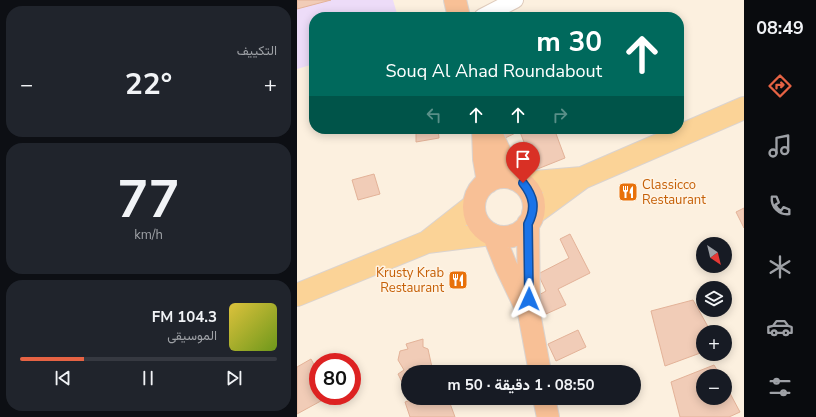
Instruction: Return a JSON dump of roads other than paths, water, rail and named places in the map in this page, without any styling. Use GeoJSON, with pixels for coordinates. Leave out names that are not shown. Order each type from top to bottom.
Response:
{"type":"FeatureCollection","features":[{"type":"Feature","properties":{"kind":"highway"},"geometry":{"type":"LineString","coordinates":[[455,0],[458,12]]}},
{"type":"Feature","properties":{"kind":"highway"},"geometry":{"type":"LineString","coordinates":[[483,134],[484,159],[488,182]]}},
{"type":"Feature","properties":{"kind":"highway"},"geometry":{"type":"LineString","coordinates":[[492,134],[517,181],[530,192],[534,203],[531,219],[529,313],[538,365]]}},
{"type":"Feature","properties":{"kind":"highway"},"geometry":{"type":"LineString","coordinates":[[517,181],[499,177],[488,182],[476,196],[474,205],[477,220],[483,228],[492,235],[529,313]]}},
{"type":"Feature","properties":{"kind":"highway"},"geometry":{"type":"LineString","coordinates":[[492,235],[511,236],[521,232],[531,219]]}},
{"type":"Feature","properties":{"kind":"highway"},"geometry":{"type":"LineString","coordinates":[[545,405],[548,417]]}},
{"type":"Feature","properties":{"kind":"main road"},"geometry":{"type":"LineString","coordinates":[[684,134],[744,108]]}},
{"type":"Feature","properties":{"kind":"main road"},"geometry":{"type":"LineString","coordinates":[[531,219],[582,178],[684,134]]}},
{"type":"Feature","properties":{"kind":"main road"},"geometry":{"type":"LineString","coordinates":[[517,181],[582,178]]}},
{"type":"Feature","properties":{"kind":"main road"},"geometry":{"type":"LineString","coordinates":[[297,295],[427,242],[474,205]]}},
{"type":"Feature","properties":{"kind":"main road"},"geometry":{"type":"LineString","coordinates":[[427,242],[492,235]]}},
{"type":"Feature","properties":{"kind":"street"},"geometry":{"type":"LineString","coordinates":[[492,12],[515,0]]}},
{"type":"Feature","properties":{"kind":"place","name":"Classicco Restaurant"},"geometry":{"type":"Point","coordinates":[628,192]}},
{"type":"Feature","properties":{"kind":"place","name":"Krusty Krab Restaurant"},"geometry":{"type":"Point","coordinates":[458,280]}}]}
